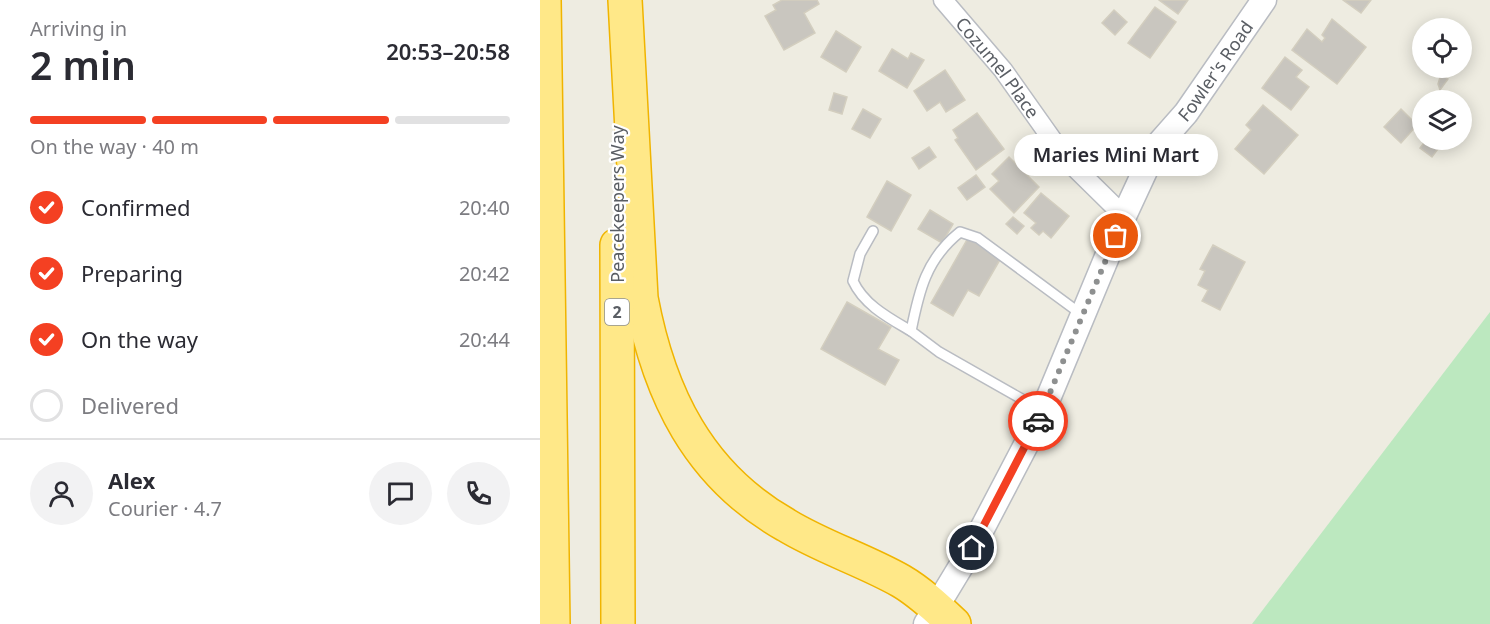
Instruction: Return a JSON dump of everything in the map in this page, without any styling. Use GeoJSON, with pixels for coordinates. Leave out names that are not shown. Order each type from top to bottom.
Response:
{"type":"FeatureCollection","features":[{"type":"Feature","properties":{"kind":"highway"},"geometry":{"type":"LineString","coordinates":[[544,0],[553,624]]}},
{"type":"Feature","properties":{"kind":"highway","name":"Peacekeepers Way"},"geometry":{"type":"LineString","coordinates":[[617,0],[618,624]]}},
{"type":"Feature","properties":{"kind":"highway"},"geometry":{"type":"LineString","coordinates":[[625,0],[641,298],[650,346],[668,395],[692,437],[721,473],[753,504],[786,525],[902,582],[939,619]]}},
{"type":"Feature","properties":{"kind":"street","name":"Cozumel Place"},"geometry":{"type":"LineString","coordinates":[[943,0],[1003,69],[1066,159],[1124,216]]}},
{"type":"Feature","properties":{"kind":"street","name":"Fowler's Road"},"geometry":{"type":"LineString","coordinates":[[939,619],[977,538],[1043,411],[1124,216],[1156,147],[1186,113],[1264,0]]}},
{"type":"Feature","properties":{"kind":"lane"},"geometry":{"type":"LineString","coordinates":[[873,231],[860,254],[853,281],[859,295],[939,352],[1043,411]]}},
{"type":"Feature","properties":{"kind":"lane"},"geometry":{"type":"LineString","coordinates":[[911,331],[924,276],[948,242],[960,232],[978,238],[1083,315]]}},
{"type":"Feature","properties":{"kind":"green space"},"geometry":{"type":"Polygon","coordinates":[[[1490,312],[1490,624],[1252,624],[1490,312]]]}},
{"type":"Feature","properties":{"kind":"building"},"geometry":{"type":"Polygon","coordinates":[[[782,0],[817,0],[819,4],[804,13],[815,33],[784,50],[765,16],[776,10],[773,5],[782,0]]]}},
{"type":"Feature","properties":{"kind":"building"},"geometry":{"type":"Polygon","coordinates":[[[1159,0],[1188,0],[1178,14],[1159,0]]]}},
{"type":"Feature","properties":{"kind":"building"},"geometry":{"type":"Polygon","coordinates":[[[1343,0],[1371,0],[1361,13],[1343,0]]]}},
{"type":"Feature","properties":{"kind":"building"},"geometry":{"type":"Polygon","coordinates":[[[1155,7],[1176,22],[1150,58],[1128,43],[1155,7]]]}},
{"type":"Feature","properties":{"kind":"building"},"geometry":{"type":"Polygon","coordinates":[[[1114,10],[1127,22],[1115,35],[1102,23],[1114,10]]]}},
{"type":"Feature","properties":{"kind":"building"},"geometry":{"type":"Polygon","coordinates":[[[1332,19],[1366,47],[1337,84],[1292,50],[1307,29],[1322,42],[1325,38],[1322,35],[1332,19]]]}},
{"type":"Feature","properties":{"kind":"building"},"geometry":{"type":"Polygon","coordinates":[[[836,31],[861,47],[846,72],[821,57],[836,31]]]}},
{"type":"Feature","properties":{"kind":"building"},"geometry":{"type":"Polygon","coordinates":[[[892,49],[908,59],[911,53],[924,60],[907,88],[879,71],[892,49]]]}},
{"type":"Feature","properties":{"kind":"building"},"geometry":{"type":"Polygon","coordinates":[[[1285,57],[1302,70],[1296,77],[1309,87],[1291,110],[1262,88],[1285,57]]]}},
{"type":"Feature","properties":{"kind":"building"},"geometry":{"type":"Polygon","coordinates":[[[945,70],[965,100],[946,112],[940,102],[927,111],[914,91],[945,70]]]}},
{"type":"Feature","properties":{"kind":"building"},"geometry":{"type":"Polygon","coordinates":[[[1440,78],[1448,79],[1440,90],[1438,84],[1440,78]]]}},
{"type":"Feature","properties":{"kind":"building"},"geometry":{"type":"Polygon","coordinates":[[[834,93],[847,97],[842,114],[829,110],[834,93]]]}},
{"type":"Feature","properties":{"kind":"building"},"geometry":{"type":"Polygon","coordinates":[[[1263,105],[1298,135],[1264,174],[1235,149],[1251,130],[1246,125],[1263,105]]]}},
{"type":"Feature","properties":{"kind":"building"},"geometry":{"type":"Polygon","coordinates":[[[863,109],[881,119],[870,138],[852,129],[863,109]]]}},
{"type":"Feature","properties":{"kind":"building"},"geometry":{"type":"Polygon","coordinates":[[[1401,109],[1412,120],[1412,131],[1401,143],[1384,127],[1401,109]]]}},
{"type":"Feature","properties":{"kind":"building"},"geometry":{"type":"Polygon","coordinates":[[[977,113],[1004,149],[976,170],[955,140],[958,138],[953,130],[977,113]]]}},
{"type":"Feature","properties":{"kind":"building"},"geometry":{"type":"Polygon","coordinates":[[[929,147],[936,157],[919,169],[912,158],[929,147]]]}},
{"type":"Feature","properties":{"kind":"building"},"geometry":{"type":"Polygon","coordinates":[[[1423,150],[1437,150],[1432,157],[1423,150]]]}},
{"type":"Feature","properties":{"kind":"building"},"geometry":{"type":"Polygon","coordinates":[[[1009,157],[1039,187],[1014,213],[990,189],[999,181],[992,174],[1009,157]]]}},
{"type":"Feature","properties":{"kind":"building"},"geometry":{"type":"Polygon","coordinates":[[[976,175],[985,187],[967,200],[958,188],[976,175]]]}},
{"type":"Feature","properties":{"kind":"building"},"geometry":{"type":"Polygon","coordinates":[[[887,181],[911,195],[891,231],[867,217],[887,181]]]}},
{"type":"Feature","properties":{"kind":"building"},"geometry":{"type":"Polygon","coordinates":[[[1041,193],[1069,216],[1051,238],[1043,231],[1039,235],[1031,228],[1036,223],[1024,213],[1041,193]]]}},
{"type":"Feature","properties":{"kind":"building"},"geometry":{"type":"Polygon","coordinates":[[[930,210],[953,224],[942,243],[918,229],[930,210]]]}},
{"type":"Feature","properties":{"kind":"building"},"geometry":{"type":"Polygon","coordinates":[[[1013,217],[1024,226],[1017,234],[1006,224],[1013,217]]]}},
{"type":"Feature","properties":{"kind":"building"},"geometry":{"type":"Polygon","coordinates":[[[968,238],[1001,258],[979,296],[968,290],[953,316],[931,303],[968,238]]]}},
{"type":"Feature","properties":{"kind":"building"},"geometry":{"type":"Polygon","coordinates":[[[1213,245],[1245,262],[1220,310],[1202,301],[1208,290],[1198,285],[1205,271],[1200,269],[1213,245]]]}},
{"type":"Feature","properties":{"kind":"building"},"geometry":{"type":"Polygon","coordinates":[[[847,302],[891,327],[878,349],[899,360],[885,385],[821,349],[847,302]]]}},
{"type":"Feature","properties":{"kind":"way so far"},"geometry":{"type":"LineString","coordinates":[[1038,421],[1116,236]]}},
{"type":"Feature","properties":{"kind":"place","name":"Maries Mini Mart"},"geometry":{"type":"Point","coordinates":[1116,236]}},
{"type":"Feature","properties":{"kind":"route"},"geometry":{"type":"LineString","coordinates":[[972,548],[1038,421]]}}]}
